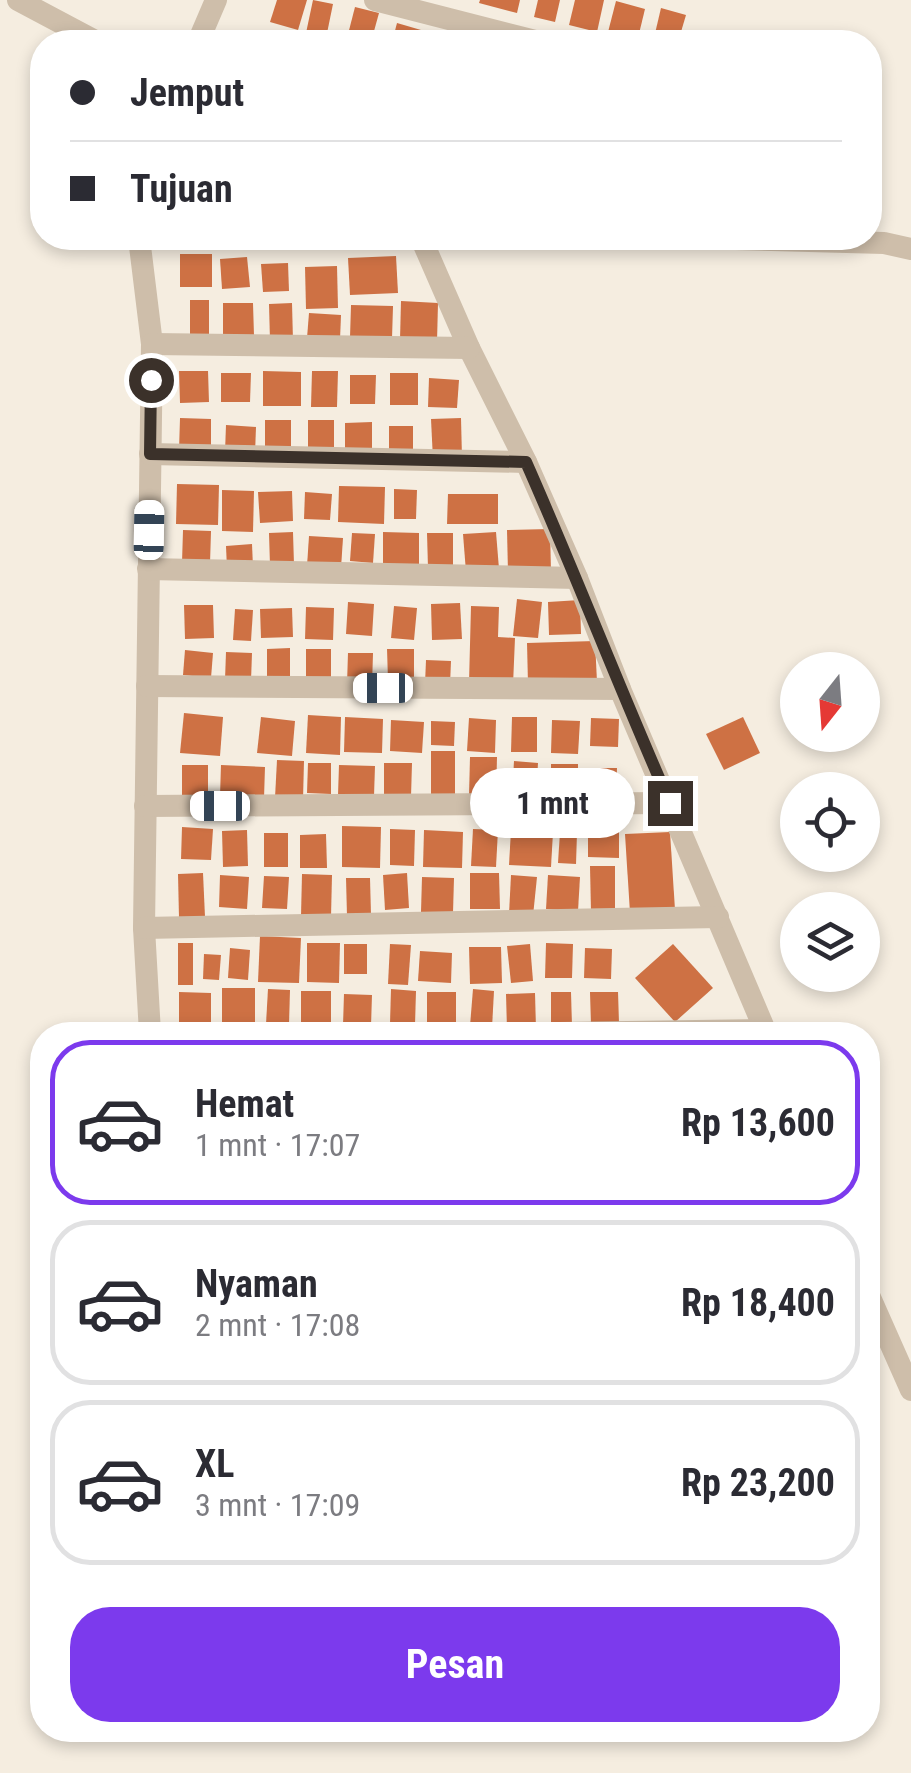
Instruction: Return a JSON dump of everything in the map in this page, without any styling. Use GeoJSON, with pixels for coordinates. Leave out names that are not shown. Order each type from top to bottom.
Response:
{"type":"FeatureCollection","features":[{"type":"Feature","properties":{"kind":"street"},"geometry":{"type":"LineString","coordinates":[[18,0],[74,30]]}},
{"type":"Feature","properties":{"kind":"street"},"geometry":{"type":"LineString","coordinates":[[203,30],[216,0]]}},
{"type":"Feature","properties":{"kind":"street"},"geometry":{"type":"LineString","coordinates":[[375,0],[492,30]]}},
{"type":"Feature","properties":{"kind":"street"},"geometry":{"type":"LineString","coordinates":[[882,243],[911,249]]}},
{"type":"Feature","properties":{"kind":"street"},"geometry":{"type":"LineString","coordinates":[[141,250],[152,344],[144,928],[149,1022]]}},
{"type":"Feature","properties":{"kind":"street"},"geometry":{"type":"LineString","coordinates":[[426,250],[469,348],[526,462],[762,1022]]}},
{"type":"Feature","properties":{"kind":"street"},"geometry":{"type":"LineString","coordinates":[[152,344],[469,348]]}},
{"type":"Feature","properties":{"kind":"street"},"geometry":{"type":"LineString","coordinates":[[150,454],[526,462]]}},
{"type":"Feature","properties":{"kind":"street"},"geometry":{"type":"LineString","coordinates":[[148,569],[576,578]]}},
{"type":"Feature","properties":{"kind":"street"},"geometry":{"type":"LineString","coordinates":[[147,686],[620,688]]}},
{"type":"Feature","properties":{"kind":"street"},"geometry":{"type":"LineString","coordinates":[[145,806],[670,803]]}},
{"type":"Feature","properties":{"kind":"street"},"geometry":{"type":"LineString","coordinates":[[144,928],[718,917]]}},
{"type":"Feature","properties":{"kind":"street"},"geometry":{"type":"LineString","coordinates":[[880,1320],[911,1390]]}},
{"type":"Feature","properties":{"kind":"building"},"geometry":{"type":"Polygon","coordinates":[[[277,0],[307,0],[298,30],[270,22],[277,0]]]}},
{"type":"Feature","properties":{"kind":"building"},"geometry":{"type":"Polygon","coordinates":[[[313,0],[333,4],[328,30],[307,30],[313,0]]]}},
{"type":"Feature","properties":{"kind":"building"},"geometry":{"type":"Polygon","coordinates":[[[520,0],[517,13],[479,3],[520,0]]]}},
{"type":"Feature","properties":{"kind":"building"},"geometry":{"type":"Polygon","coordinates":[[[538,0],[560,0],[555,22],[534,17],[538,0]]]}},
{"type":"Feature","properties":{"kind":"building"},"geometry":{"type":"Polygon","coordinates":[[[575,0],[604,0],[597,30],[569,25],[575,0]]]}},
{"type":"Feature","properties":{"kind":"building"},"geometry":{"type":"Polygon","coordinates":[[[616,1],[645,9],[640,30],[609,30],[616,1]]]}},
{"type":"Feature","properties":{"kind":"building"},"geometry":{"type":"Polygon","coordinates":[[[355,7],[379,13],[374,30],[349,30],[355,7]]]}},
{"type":"Feature","properties":{"kind":"building"},"geometry":{"type":"Polygon","coordinates":[[[661,8],[686,15],[682,30],[656,30],[661,8]]]}},
{"type":"Feature","properties":{"kind":"building"},"geometry":{"type":"Polygon","coordinates":[[[397,23],[421,30],[395,30],[397,23]]]}},
{"type":"Feature","properties":{"kind":"building"},"geometry":{"type":"Polygon","coordinates":[[[180,254],[212,254],[212,287],[180,287],[180,254]]]}},
{"type":"Feature","properties":{"kind":"building"},"geometry":{"type":"Polygon","coordinates":[[[396,256],[398,293],[350,295],[348,258],[396,256]]]}},
{"type":"Feature","properties":{"kind":"building"},"geometry":{"type":"Polygon","coordinates":[[[247,257],[250,287],[222,289],[220,259],[247,257]]]}},
{"type":"Feature","properties":{"kind":"building"},"geometry":{"type":"Polygon","coordinates":[[[288,263],[289,291],[263,292],[261,264],[288,263]]]}},
{"type":"Feature","properties":{"kind":"building"},"geometry":{"type":"Polygon","coordinates":[[[337,266],[338,308],[306,309],[305,267],[337,266]]]}},
{"type":"Feature","properties":{"kind":"building"},"geometry":{"type":"Polygon","coordinates":[[[190,300],[209,300],[209,337],[190,337],[190,300]]]}},
{"type":"Feature","properties":{"kind":"building"},"geometry":{"type":"Polygon","coordinates":[[[401,301],[438,303],[437,342],[400,340],[401,301]]]}},
{"type":"Feature","properties":{"kind":"building"},"geometry":{"type":"Polygon","coordinates":[[[223,303],[253,303],[254,336],[223,336],[223,303]]]}},
{"type":"Feature","properties":{"kind":"building"},"geometry":{"type":"Polygon","coordinates":[[[292,303],[293,341],[270,341],[269,304],[292,303]]]}},
{"type":"Feature","properties":{"kind":"building"},"geometry":{"type":"Polygon","coordinates":[[[351,305],[393,306],[392,339],[350,337],[351,305]]]}},
{"type":"Feature","properties":{"kind":"building"},"geometry":{"type":"Polygon","coordinates":[[[309,313],[341,315],[340,340],[307,338],[309,313]]]}},
{"type":"Feature","properties":{"kind":"building"},"geometry":{"type":"Polygon","coordinates":[[[179,371],[208,371],[209,402],[180,403],[179,371]]]}},
{"type":"Feature","properties":{"kind":"building"},"geometry":{"type":"Polygon","coordinates":[[[263,371],[301,372],[301,406],[263,406],[263,371]]]}},
{"type":"Feature","properties":{"kind":"building"},"geometry":{"type":"Polygon","coordinates":[[[312,371],[338,371],[337,407],[311,407],[312,371]]]}},
{"type":"Feature","properties":{"kind":"building"},"geometry":{"type":"Polygon","coordinates":[[[221,373],[251,373],[250,402],[221,402],[221,373]]]}},
{"type":"Feature","properties":{"kind":"building"},"geometry":{"type":"Polygon","coordinates":[[[390,373],[418,373],[418,405],[390,405],[390,373]]]}},
{"type":"Feature","properties":{"kind":"building"},"geometry":{"type":"Polygon","coordinates":[[[350,375],[376,375],[375,404],[350,404],[350,375]]]}},
{"type":"Feature","properties":{"kind":"building"},"geometry":{"type":"Polygon","coordinates":[[[429,378],[459,380],[457,408],[428,407],[429,378]]]}},
{"type":"Feature","properties":{"kind":"building"},"geometry":{"type":"Polygon","coordinates":[[[180,418],[211,419],[211,450],[179,450],[180,418]]]}},
{"type":"Feature","properties":{"kind":"building"},"geometry":{"type":"Polygon","coordinates":[[[461,418],[462,458],[433,460],[431,419],[461,418]]]}},
{"type":"Feature","properties":{"kind":"building"},"geometry":{"type":"Polygon","coordinates":[[[265,420],[291,420],[291,451],[265,451],[265,420]]]}},
{"type":"Feature","properties":{"kind":"building"},"geometry":{"type":"Polygon","coordinates":[[[308,420],[334,420],[334,450],[308,451],[308,420]]]}},
{"type":"Feature","properties":{"kind":"building"},"geometry":{"type":"Polygon","coordinates":[[[372,422],[372,455],[345,455],[345,423],[372,422]]]}},
{"type":"Feature","properties":{"kind":"building"},"geometry":{"type":"Polygon","coordinates":[[[226,425],[256,427],[255,454],[225,452],[226,425]]]}},
{"type":"Feature","properties":{"kind":"building"},"geometry":{"type":"Polygon","coordinates":[[[389,426],[413,426],[413,450],[389,450],[389,426]]]}},
{"type":"Feature","properties":{"kind":"building"},"geometry":{"type":"Polygon","coordinates":[[[177,484],[219,485],[218,525],[176,524],[177,484]]]}},
{"type":"Feature","properties":{"kind":"building"},"geometry":{"type":"Polygon","coordinates":[[[339,486],[385,487],[384,524],[338,522],[339,486]]]}},
{"type":"Feature","properties":{"kind":"building"},"geometry":{"type":"Polygon","coordinates":[[[394,489],[417,490],[416,519],[394,519],[394,489]]]}},
{"type":"Feature","properties":{"kind":"building"},"geometry":{"type":"Polygon","coordinates":[[[222,490],[254,491],[253,532],[222,531],[222,490]]]}},
{"type":"Feature","properties":{"kind":"building"},"geometry":{"type":"Polygon","coordinates":[[[292,491],[293,521],[260,523],[258,492],[292,491]]]}},
{"type":"Feature","properties":{"kind":"building"},"geometry":{"type":"Polygon","coordinates":[[[305,492],[332,494],[330,520],[304,519],[305,492]]]}},
{"type":"Feature","properties":{"kind":"building"},"geometry":{"type":"Polygon","coordinates":[[[448,494],[498,494],[498,524],[447,524],[448,494]]]}},
{"type":"Feature","properties":{"kind":"building"},"geometry":{"type":"Polygon","coordinates":[[[550,529],[551,572],[508,573],[507,530],[550,529]]]}},
{"type":"Feature","properties":{"kind":"building"},"geometry":{"type":"Polygon","coordinates":[[[183,530],[211,531],[210,564],[182,563],[183,530]]]}},
{"type":"Feature","properties":{"kind":"building"},"geometry":{"type":"Polygon","coordinates":[[[293,532],[294,565],[270,566],[269,533],[293,532]]]}},
{"type":"Feature","properties":{"kind":"building"},"geometry":{"type":"Polygon","coordinates":[[[383,532],[419,533],[419,569],[383,568],[383,532]]]}},
{"type":"Feature","properties":{"kind":"building"},"geometry":{"type":"Polygon","coordinates":[[[496,532],[499,569],[466,572],[463,534],[496,532]]]}},
{"type":"Feature","properties":{"kind":"building"},"geometry":{"type":"Polygon","coordinates":[[[352,533],[375,534],[373,563],[350,561],[352,533]]]}},
{"type":"Feature","properties":{"kind":"building"},"geometry":{"type":"Polygon","coordinates":[[[427,533],[453,533],[453,568],[428,568],[427,533]]]}},
{"type":"Feature","properties":{"kind":"building"},"geometry":{"type":"Polygon","coordinates":[[[309,536],[343,538],[341,568],[307,566],[309,536]]]}},
{"type":"Feature","properties":{"kind":"building"},"geometry":{"type":"Polygon","coordinates":[[[252,544],[253,567],[227,569],[226,546],[252,544]]]}},
{"type":"Feature","properties":{"kind":"building"},"geometry":{"type":"Polygon","coordinates":[[[517,599],[542,602],[538,638],[513,636],[517,599]]]}},
{"type":"Feature","properties":{"kind":"building"},"geometry":{"type":"Polygon","coordinates":[[[580,600],[581,634],[549,635],[548,602],[580,600]]]}},
{"type":"Feature","properties":{"kind":"building"},"geometry":{"type":"Polygon","coordinates":[[[348,602],[374,604],[372,636],[346,634],[348,602]]]}},
{"type":"Feature","properties":{"kind":"building"},"geometry":{"type":"Polygon","coordinates":[[[460,603],[462,639],[432,640],[431,604],[460,603]]]}},
{"type":"Feature","properties":{"kind":"building"},"geometry":{"type":"Polygon","coordinates":[[[184,605],[213,605],[214,638],[185,639],[184,605]]]}},
{"type":"Feature","properties":{"kind":"building"},"geometry":{"type":"Polygon","coordinates":[[[394,606],[417,608],[414,640],[391,638],[394,606]]]}},
{"type":"Feature","properties":{"kind":"building"},"geometry":{"type":"Polygon","coordinates":[[[471,606],[499,607],[498,637],[515,638],[513,685],[469,683],[471,606]]]}},
{"type":"Feature","properties":{"kind":"building"},"geometry":{"type":"Polygon","coordinates":[[[306,607],[334,608],[333,640],[305,639],[306,607]]]}},
{"type":"Feature","properties":{"kind":"building"},"geometry":{"type":"Polygon","coordinates":[[[292,608],[293,637],[261,638],[260,609],[292,608]]]}},
{"type":"Feature","properties":{"kind":"building"},"geometry":{"type":"Polygon","coordinates":[[[235,609],[253,610],[251,641],[233,640],[235,609]]]}},
{"type":"Feature","properties":{"kind":"building"},"geometry":{"type":"Polygon","coordinates":[[[595,641],[597,682],[528,684],[527,643],[595,641]]]}},
{"type":"Feature","properties":{"kind":"building"},"geometry":{"type":"Polygon","coordinates":[[[290,648],[290,679],[267,679],[267,649],[290,648]]]}},
{"type":"Feature","properties":{"kind":"building"},"geometry":{"type":"Polygon","coordinates":[[[306,649],[331,649],[331,680],[306,680],[306,649]]]}},
{"type":"Feature","properties":{"kind":"building"},"geometry":{"type":"Polygon","coordinates":[[[387,649],[414,649],[414,681],[388,681],[387,649]]]}},
{"type":"Feature","properties":{"kind":"building"},"geometry":{"type":"Polygon","coordinates":[[[185,650],[213,653],[211,678],[183,675],[185,650]]]}},
{"type":"Feature","properties":{"kind":"building"},"geometry":{"type":"Polygon","coordinates":[[[226,652],[252,653],[251,681],[225,680],[226,652]]]}},
{"type":"Feature","properties":{"kind":"building"},"geometry":{"type":"Polygon","coordinates":[[[348,653],[373,653],[372,685],[347,684],[348,653]]]}},
{"type":"Feature","properties":{"kind":"building"},"geometry":{"type":"Polygon","coordinates":[[[426,660],[451,661],[450,685],[425,684],[426,660]]]}},
{"type":"Feature","properties":{"kind":"building"},"geometry":{"type":"Polygon","coordinates":[[[184,713],[223,717],[220,756],[180,753],[184,713]]]}},
{"type":"Feature","properties":{"kind":"building"},"geometry":{"type":"Polygon","coordinates":[[[308,715],[341,717],[340,755],[306,753],[308,715]]]}},
{"type":"Feature","properties":{"kind":"building"},"geometry":{"type":"Polygon","coordinates":[[[261,717],[295,721],[292,756],[257,753],[261,717]]]}},
{"type":"Feature","properties":{"kind":"building"},"geometry":{"type":"Polygon","coordinates":[[[345,717],[383,719],[382,753],[344,752],[345,717]]]}},
{"type":"Feature","properties":{"kind":"building"},"geometry":{"type":"Polygon","coordinates":[[[512,717],[537,717],[537,752],[511,752],[512,717]]]}},
{"type":"Feature","properties":{"kind":"building"},"geometry":{"type":"Polygon","coordinates":[[[743,717],[760,753],[724,770],[706,734],[743,717]]]}},
{"type":"Feature","properties":{"kind":"building"},"geometry":{"type":"Polygon","coordinates":[[[469,718],[496,720],[495,753],[467,751],[469,718]]]}},
{"type":"Feature","properties":{"kind":"building"},"geometry":{"type":"Polygon","coordinates":[[[591,718],[619,719],[618,747],[590,746],[591,718]]]}},
{"type":"Feature","properties":{"kind":"building"},"geometry":{"type":"Polygon","coordinates":[[[391,720],[424,722],[422,753],[390,751],[391,720]]]}},
{"type":"Feature","properties":{"kind":"building"},"geometry":{"type":"Polygon","coordinates":[[[552,720],[580,721],[578,754],[551,753],[552,720]]]}},
{"type":"Feature","properties":{"kind":"building"},"geometry":{"type":"Polygon","coordinates":[[[431,721],[455,722],[454,746],[431,745],[431,721]]]}},
{"type":"Feature","properties":{"kind":"building"},"geometry":{"type":"Polygon","coordinates":[[[431,751],[455,751],[455,797],[431,797],[431,751]]]}},
{"type":"Feature","properties":{"kind":"building"},"geometry":{"type":"Polygon","coordinates":[[[470,757],[497,757],[496,797],[469,796],[470,757]]]}},
{"type":"Feature","properties":{"kind":"building"},"geometry":{"type":"Polygon","coordinates":[[[277,760],[304,761],[303,800],[275,798],[277,760]]]}},
{"type":"Feature","properties":{"kind":"building"},"geometry":{"type":"Polygon","coordinates":[[[514,761],[538,763],[536,799],[512,797],[514,761]]]}},
{"type":"Feature","properties":{"kind":"building"},"geometry":{"type":"Polygon","coordinates":[[[308,763],[331,763],[331,794],[307,793],[308,763]]]}},
{"type":"Feature","properties":{"kind":"building"},"geometry":{"type":"Polygon","coordinates":[[[384,763],[412,763],[411,797],[384,797],[384,763]]]}},
{"type":"Feature","properties":{"kind":"building"},"geometry":{"type":"Polygon","coordinates":[[[551,764],[578,764],[578,795],[551,796],[551,764]]]}},
{"type":"Feature","properties":{"kind":"building"},"geometry":{"type":"Polygon","coordinates":[[[182,765],[208,765],[208,799],[182,798],[182,765]]]}},
{"type":"Feature","properties":{"kind":"building"},"geometry":{"type":"Polygon","coordinates":[[[221,765],[265,767],[264,798],[220,796],[221,765]]]}},
{"type":"Feature","properties":{"kind":"building"},"geometry":{"type":"Polygon","coordinates":[[[339,765],[375,766],[374,796],[338,795],[339,765]]]}},
{"type":"Feature","properties":{"kind":"building"},"geometry":{"type":"Polygon","coordinates":[[[591,768],[617,768],[616,799],[590,799],[591,768]]]}},
{"type":"Feature","properties":{"kind":"building"},"geometry":{"type":"Polygon","coordinates":[[[342,826],[381,827],[380,868],[342,867],[342,826]]]}},
{"type":"Feature","properties":{"kind":"building"},"geometry":{"type":"Polygon","coordinates":[[[182,827],[213,829],[211,860],[181,859],[182,827]]]}},
{"type":"Feature","properties":{"kind":"building"},"geometry":{"type":"Polygon","coordinates":[[[390,829],[415,830],[414,866],[390,865],[390,829]]]}},
{"type":"Feature","properties":{"kind":"building"},"geometry":{"type":"Polygon","coordinates":[[[473,829],[498,830],[496,867],[471,866],[473,829]]]}},
{"type":"Feature","properties":{"kind":"building"},"geometry":{"type":"Polygon","coordinates":[[[247,830],[248,866],[223,867],[222,831],[247,830]]]}},
{"type":"Feature","properties":{"kind":"building"},"geometry":{"type":"Polygon","coordinates":[[[424,830],[463,832],[462,868],[423,867],[424,830]]]}},
{"type":"Feature","properties":{"kind":"building"},"geometry":{"type":"Polygon","coordinates":[[[511,830],[553,832],[551,867],[509,865],[511,830]]]}},
{"type":"Feature","properties":{"kind":"building"},"geometry":{"type":"Polygon","coordinates":[[[588,831],[619,832],[619,858],[588,857],[588,831]]]}},
{"type":"Feature","properties":{"kind":"building"},"geometry":{"type":"Polygon","coordinates":[[[560,832],[577,833],[576,864],[558,863],[560,832]]]}},
{"type":"Feature","properties":{"kind":"building"},"geometry":{"type":"Polygon","coordinates":[[[670,832],[675,910],[630,913],[625,834],[670,832]]]}},
{"type":"Feature","properties":{"kind":"building"},"geometry":{"type":"Polygon","coordinates":[[[264,833],[288,833],[288,867],[264,867],[264,833]]]}},
{"type":"Feature","properties":{"kind":"building"},"geometry":{"type":"Polygon","coordinates":[[[326,834],[327,868],[300,868],[300,835],[326,834]]]}},
{"type":"Feature","properties":{"kind":"building"},"geometry":{"type":"Polygon","coordinates":[[[590,866],[615,866],[615,912],[591,912],[590,866]]]}},
{"type":"Feature","properties":{"kind":"building"},"geometry":{"type":"Polygon","coordinates":[[[203,873],[205,917],[179,918],[178,874],[203,873]]]}},
{"type":"Feature","properties":{"kind":"building"},"geometry":{"type":"Polygon","coordinates":[[[407,873],[409,908],[385,910],[383,875],[407,873]]]}},
{"type":"Feature","properties":{"kind":"building"},"geometry":{"type":"Polygon","coordinates":[[[470,873],[499,873],[500,909],[470,909],[470,873]]]}},
{"type":"Feature","properties":{"kind":"building"},"geometry":{"type":"Polygon","coordinates":[[[302,874],[332,875],[331,917],[301,916],[302,874]]]}},
{"type":"Feature","properties":{"kind":"building"},"geometry":{"type":"Polygon","coordinates":[[[220,875],[249,877],[247,909],[219,907],[220,875]]]}},
{"type":"Feature","properties":{"kind":"building"},"geometry":{"type":"Polygon","coordinates":[[[511,875],[537,877],[533,916],[509,914],[511,875]]]}},
{"type":"Feature","properties":{"kind":"building"},"geometry":{"type":"Polygon","coordinates":[[[548,875],[580,877],[578,911],[546,909],[548,875]]]}},
{"type":"Feature","properties":{"kind":"building"},"geometry":{"type":"Polygon","coordinates":[[[264,876],[289,877],[287,909],[262,908],[264,876]]]}},
{"type":"Feature","properties":{"kind":"building"},"geometry":{"type":"Polygon","coordinates":[[[422,877],[454,878],[453,913],[421,912],[422,877]]]}},
{"type":"Feature","properties":{"kind":"building"},"geometry":{"type":"Polygon","coordinates":[[[346,878],[370,878],[371,915],[347,916],[346,878]]]}},
{"type":"Feature","properties":{"kind":"building"},"geometry":{"type":"Polygon","coordinates":[[[260,936],[301,938],[299,983],[258,982],[260,936]]]}},
{"type":"Feature","properties":{"kind":"building"},"geometry":{"type":"Polygon","coordinates":[[[178,943],[193,943],[193,985],[178,985],[178,943]]]}},
{"type":"Feature","properties":{"kind":"building"},"geometry":{"type":"Polygon","coordinates":[[[307,943],[340,943],[339,983],[307,982],[307,943]]]}},
{"type":"Feature","properties":{"kind":"building"},"geometry":{"type":"Polygon","coordinates":[[[546,943],[573,944],[572,978],[545,978],[546,943]]]}},
{"type":"Feature","properties":{"kind":"building"},"geometry":{"type":"Polygon","coordinates":[[[344,944],[367,944],[367,974],[344,974],[344,944]]]}},
{"type":"Feature","properties":{"kind":"building"},"geometry":{"type":"Polygon","coordinates":[[[390,944],[411,945],[408,985],[388,984],[390,944]]]}},
{"type":"Feature","properties":{"kind":"building"},"geometry":{"type":"Polygon","coordinates":[[[530,944],[533,981],[511,983],[507,946],[530,944]]]}},
{"type":"Feature","properties":{"kind":"building"},"geometry":{"type":"Polygon","coordinates":[[[673,944],[713,988],[675,1022],[635,978],[673,944]]]}},
{"type":"Feature","properties":{"kind":"building"},"geometry":{"type":"Polygon","coordinates":[[[469,947],[501,947],[502,983],[470,984],[469,947]]]}},
{"type":"Feature","properties":{"kind":"building"},"geometry":{"type":"Polygon","coordinates":[[[230,948],[250,950],[248,980],[228,978],[230,948]]]}},
{"type":"Feature","properties":{"kind":"building"},"geometry":{"type":"Polygon","coordinates":[[[585,948],[612,949],[611,979],[584,978],[585,948]]]}},
{"type":"Feature","properties":{"kind":"building"},"geometry":{"type":"Polygon","coordinates":[[[420,951],[452,953],[451,983],[418,981],[420,951]]]}},
{"type":"Feature","properties":{"kind":"building"},"geometry":{"type":"Polygon","coordinates":[[[204,954],[221,955],[219,980],[203,979],[204,954]]]}},
{"type":"Feature","properties":{"kind":"building"},"geometry":{"type":"Polygon","coordinates":[[[222,988],[255,988],[255,1022],[222,1022],[222,988]]]}},
{"type":"Feature","properties":{"kind":"building"},"geometry":{"type":"Polygon","coordinates":[[[268,989],[290,990],[289,1022],[266,1022],[268,989]]]}},
{"type":"Feature","properties":{"kind":"building"},"geometry":{"type":"Polygon","coordinates":[[[391,989],[416,991],[415,1022],[390,1022],[391,989]]]}},
{"type":"Feature","properties":{"kind":"building"},"geometry":{"type":"Polygon","coordinates":[[[473,989],[494,991],[492,1022],[470,1022],[473,989]]]}},
{"type":"Feature","properties":{"kind":"building"},"geometry":{"type":"Polygon","coordinates":[[[301,991],[331,991],[331,1022],[301,1022],[301,991]]]}},
{"type":"Feature","properties":{"kind":"building"},"geometry":{"type":"Polygon","coordinates":[[[179,992],[211,993],[211,1022],[179,1022],[179,992]]]}},
{"type":"Feature","properties":{"kind":"building"},"geometry":{"type":"Polygon","coordinates":[[[427,992],[456,992],[456,1022],[427,1022],[427,992]]]}},
{"type":"Feature","properties":{"kind":"building"},"geometry":{"type":"Polygon","coordinates":[[[551,992],[571,992],[572,1022],[551,1022],[551,992]]]}},
{"type":"Feature","properties":{"kind":"building"},"geometry":{"type":"Polygon","coordinates":[[[590,992],[618,992],[619,1022],[591,1022],[590,992]]]}},
{"type":"Feature","properties":{"kind":"building"},"geometry":{"type":"Polygon","coordinates":[[[535,993],[536,1022],[507,1022],[506,994],[535,993]]]}},
{"type":"Feature","properties":{"kind":"building"},"geometry":{"type":"Polygon","coordinates":[[[344,994],[372,995],[371,1022],[343,1022],[344,994]]]}},
{"type":"Feature","properties":{"kind":"route"},"geometry":{"type":"LineString","coordinates":[[151,380],[150,454],[526,462],[670,803]]}}]}
